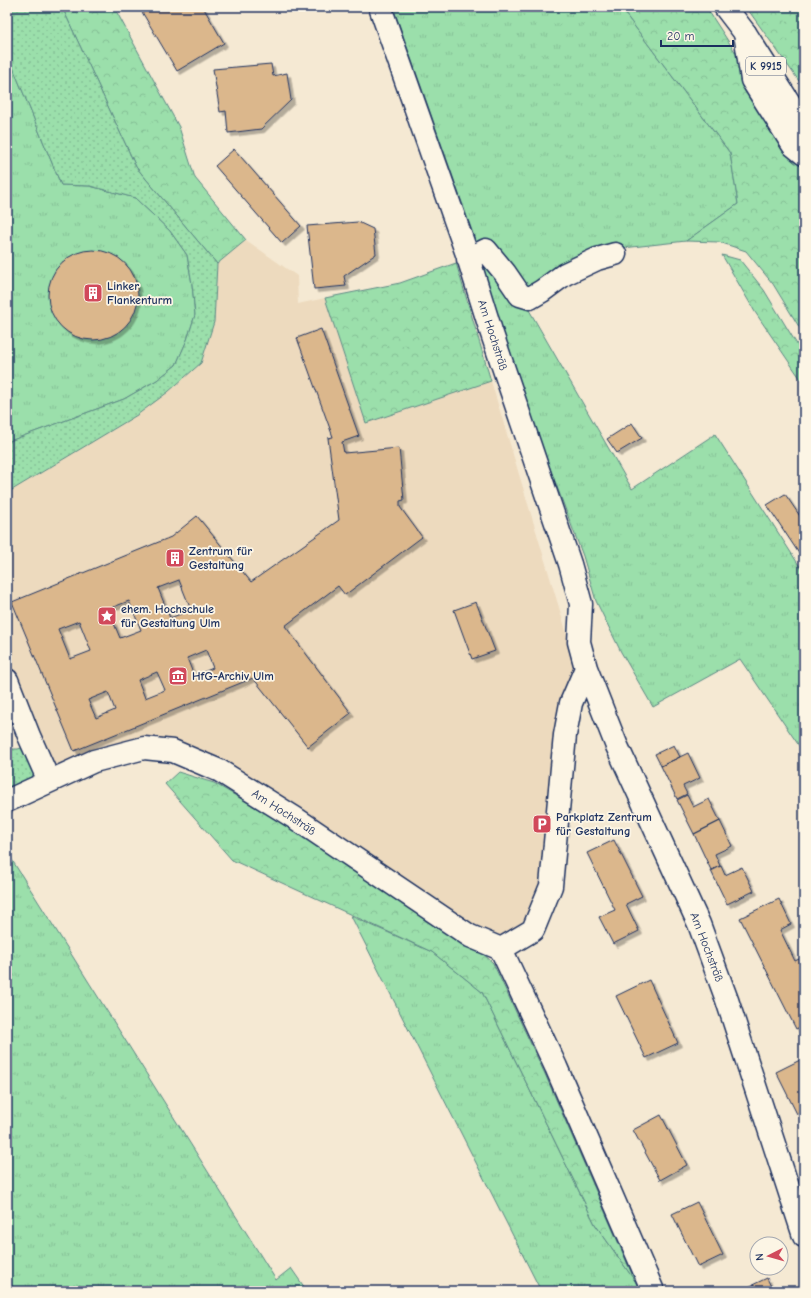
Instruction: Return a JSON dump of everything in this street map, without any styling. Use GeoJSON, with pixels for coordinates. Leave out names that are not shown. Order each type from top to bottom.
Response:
{"type":"FeatureCollection","features":[{"type":"Feature","properties":{"kind":"street","name":"Am Hochsträß"},"geometry":{"type":"LineString","coordinates":[[380,7],[468,259],[570,564],[581,604],[579,642],[586,668],[616,744],[700,924],[727,1000],[804,1236]]}},
{"type":"Feature","properties":{"kind":"street","name":"K 9915"},"geometry":{"type":"LineString","coordinates":[[725,7],[745,33],[804,126]]}},
{"type":"Feature","properties":{"kind":"street"},"geometry":{"type":"LineString","coordinates":[[745,33],[752,80],[793,145],[804,154]]}},
{"type":"Feature","properties":{"kind":"street"},"geometry":{"type":"LineString","coordinates":[[468,259],[486,250],[505,273],[520,295],[530,298],[565,274],[615,254]]}},
{"type":"Feature","properties":{"kind":"street"},"geometry":{"type":"LineString","coordinates":[[586,668],[571,703],[565,735],[551,886],[533,930],[501,949],[556,1067],[653,1291]]}},
{"type":"Feature","properties":{"kind":"street"},"geometry":{"type":"LineString","coordinates":[[7,680],[49,781]]}},
{"type":"Feature","properties":{"kind":"street","name":"Am Hochsträß"},"geometry":{"type":"LineString","coordinates":[[7,801],[94,761],[144,748],[173,751],[220,771],[295,818],[470,936],[501,949]]}},
{"type":"Feature","properties":{"kind":"shaded area"},"geometry":{"type":"Polygon","coordinates":[[[246,240],[297,276],[298,304],[325,298],[366,423],[491,381],[576,664],[560,700],[555,734],[541,883],[524,922],[500,937],[476,926],[301,809],[225,761],[175,740],[143,737],[91,751],[48,771],[7,675],[7,493],[137,415],[168,392],[201,363],[214,322],[217,264],[246,240]]]}},
{"type":"Feature","properties":{"kind":"green space"},"geometry":{"type":"Polygon","coordinates":[[[7,7],[62,7],[136,167],[217,264],[214,322],[201,363],[168,392],[137,415],[7,493],[7,442],[124,399],[157,380],[176,365],[187,340],[195,315],[187,255],[170,231],[135,198],[90,186],[61,185],[7,53],[7,7]]]}},
{"type":"Feature","properties":{"kind":"green space"},"geometry":{"type":"Polygon","coordinates":[[[62,7],[114,7],[179,127],[195,178],[246,240],[217,264],[136,167],[62,7]]]}},
{"type":"Feature","properties":{"kind":"green space"},"geometry":{"type":"Polygon","coordinates":[[[393,7],[620,7],[730,153],[738,204],[686,241],[614,249],[529,293],[478,248],[393,7]]]}},
{"type":"Feature","properties":{"kind":"green space"},"geometry":{"type":"Polygon","coordinates":[[[620,7],[706,7],[804,158],[804,335],[773,284],[746,251],[719,242],[686,241],[738,204],[730,153],[620,7]]]}},
{"type":"Feature","properties":{"kind":"green space"},"geometry":{"type":"Polygon","coordinates":[[[746,7],[804,7],[804,88],[746,7]]]}},
{"type":"Feature","properties":{"kind":"green space"},"geometry":{"type":"Polygon","coordinates":[[[7,53],[61,185],[90,186],[135,198],[170,231],[187,255],[195,315],[187,340],[176,365],[157,380],[124,399],[7,442],[7,53]]]}},
{"type":"Feature","properties":{"kind":"green space"},"geometry":{"type":"Polygon","coordinates":[[[722,255],[740,260],[764,290],[804,356],[804,384],[755,312],[722,255]]]}},
{"type":"Feature","properties":{"kind":"green space"},"geometry":{"type":"Polygon","coordinates":[[[486,256],[525,303],[632,489],[715,434],[804,573],[804,753],[740,659],[653,707],[621,652],[596,601],[583,556],[513,370],[477,259],[486,256]]]}},
{"type":"Feature","properties":{"kind":"green space"},"geometry":{"type":"Polygon","coordinates":[[[456,263],[491,381],[366,423],[325,298],[400,283],[456,263]]]}},
{"type":"Feature","properties":{"kind":"green space"},"geometry":{"type":"Polygon","coordinates":[[[28,746],[41,777],[7,794],[7,749],[18,749],[28,746]]]}},
{"type":"Feature","properties":{"kind":"green space"},"geometry":{"type":"Polygon","coordinates":[[[178,772],[214,783],[291,828],[475,946],[493,963],[545,1074],[635,1281],[595,1224],[482,992],[432,952],[232,860],[165,784],[178,772]]]}},
{"type":"Feature","properties":{"kind":"green space"},"geometry":{"type":"Polygon","coordinates":[[[7,852],[276,1280],[291,1268],[307,1291],[7,1291],[7,852]]]}},
{"type":"Feature","properties":{"kind":"green space"},"geometry":{"type":"Polygon","coordinates":[[[351,916],[432,952],[482,992],[595,1224],[635,1281],[640,1291],[541,1291],[351,916]]]}},
{"type":"Feature","properties":{"kind":"building"},"geometry":{"type":"Polygon","coordinates":[[[139,7],[203,7],[224,43],[177,71],[139,7]]]}},
{"type":"Feature","properties":{"kind":"building"},"geometry":{"type":"Polygon","coordinates":[[[271,64],[273,76],[287,73],[291,100],[261,129],[228,133],[226,111],[220,112],[213,69],[271,64]]]}},
{"type":"Feature","properties":{"kind":"building"},"geometry":{"type":"Polygon","coordinates":[[[234,149],[301,226],[282,243],[215,166],[234,149]]]}},
{"type":"Feature","properties":{"kind":"building"},"geometry":{"type":"Polygon","coordinates":[[[358,222],[373,229],[376,254],[344,276],[346,286],[314,289],[307,226],[358,222]]]}},
{"type":"Feature","properties":{"kind":"building","name":"Linker Flankenturm"},"geometry":{"type":"Polygon","coordinates":[[[93,250],[110,254],[125,263],[134,278],[138,295],[134,312],[125,327],[110,336],[93,340],[76,336],[61,327],[52,312],[48,295],[52,278],[61,263],[76,254],[93,250]]]}},
{"type":"Feature","properties":{"kind":"building","name":"Zentrum für Gestaltung"},"geometry":{"type":"Polygon","coordinates":[[[321,329],[359,436],[342,442],[344,453],[399,448],[404,500],[400,501],[400,507],[422,537],[345,595],[338,586],[285,626],[351,713],[308,747],[253,678],[74,751],[12,602],[171,537],[197,516],[251,582],[339,520],[328,438],[333,437],[297,338],[321,329]],[[179,580],[158,588],[170,618],[191,610],[179,580]],[[129,601],[108,609],[120,638],[141,630],[129,601]],[[79,621],[58,629],[70,659],[91,651],[79,621]],[[206,650],[187,658],[194,676],[213,668],[206,650]],[[157,672],[138,680],[145,698],[165,690],[157,672]],[[108,692],[88,700],[96,718],[115,710],[108,692]]]}},
{"type":"Feature","properties":{"kind":"building"},"geometry":{"type":"Polygon","coordinates":[[[632,423],[642,438],[617,453],[607,439],[632,423]]]}},
{"type":"Feature","properties":{"kind":"building"},"geometry":{"type":"Polygon","coordinates":[[[785,494],[804,522],[804,561],[767,505],[785,494]]]}},
{"type":"Feature","properties":{"kind":"building"},"geometry":{"type":"Polygon","coordinates":[[[476,602],[495,651],[472,659],[454,610],[476,602]]]}},
{"type":"Feature","properties":{"kind":"building"},"geometry":{"type":"Polygon","coordinates":[[[674,745],[680,757],[661,766],[655,754],[674,745]]]}},
{"type":"Feature","properties":{"kind":"building"},"geometry":{"type":"Polygon","coordinates":[[[688,753],[700,778],[683,786],[687,794],[677,799],[661,766],[688,753]]]}},
{"type":"Feature","properties":{"kind":"building"},"geometry":{"type":"Polygon","coordinates":[[[687,795],[693,807],[709,799],[720,821],[694,834],[677,800],[687,795]]]}},
{"type":"Feature","properties":{"kind":"building"},"geometry":{"type":"Polygon","coordinates":[[[720,821],[732,846],[715,854],[720,866],[711,870],[694,834],[720,821]]]}},
{"type":"Feature","properties":{"kind":"building"},"geometry":{"type":"Polygon","coordinates":[[[614,840],[642,896],[626,904],[639,931],[613,944],[599,917],[615,910],[587,853],[614,840]]]}},
{"type":"Feature","properties":{"kind":"building"},"geometry":{"type":"Polygon","coordinates":[[[721,866],[725,875],[742,867],[754,891],[727,904],[711,871],[721,866]]]}},
{"type":"Feature","properties":{"kind":"building"},"geometry":{"type":"Polygon","coordinates":[[[779,899],[791,924],[780,930],[795,961],[801,958],[804,963],[804,1025],[796,1029],[740,918],[779,899]]]}},
{"type":"Feature","properties":{"kind":"building"},"geometry":{"type":"Polygon","coordinates":[[[649,980],[678,1043],[646,1058],[616,996],[649,980]]]}},
{"type":"Feature","properties":{"kind":"building"},"geometry":{"type":"Polygon","coordinates":[[[804,1058],[804,1110],[797,1114],[776,1072],[804,1058]]]}},
{"type":"Feature","properties":{"kind":"building"},"geometry":{"type":"Polygon","coordinates":[[[661,1115],[687,1165],[660,1180],[633,1130],[661,1115]]]}},
{"type":"Feature","properties":{"kind":"building"},"geometry":{"type":"Polygon","coordinates":[[[697,1202],[723,1255],[698,1267],[672,1214],[697,1202]]]}},
{"type":"Feature","properties":{"kind":"building"},"geometry":{"type":"Polygon","coordinates":[[[767,1278],[773,1291],[740,1291],[767,1278]]]}},
{"type":"Feature","properties":{"kind":"place","name":"Linker Flankenturm"},"geometry":{"type":"Point","coordinates":[93,293]}},
{"type":"Feature","properties":{"kind":"place","name":"Zentrum für Gestaltung"},"geometry":{"type":"Point","coordinates":[175,558]}},
{"type":"Feature","properties":{"kind":"place","name":"ehem. Hochschule für Gestaltung Ulm"},"geometry":{"type":"Point","coordinates":[107,616]}},
{"type":"Feature","properties":{"kind":"place","name":"HfG-Archiv Ulm"},"geometry":{"type":"Point","coordinates":[178,676]}},
{"type":"Feature","properties":{"kind":"place","name":"Parkplatz Zentrum für Gestaltung"},"geometry":{"type":"Point","coordinates":[542,824]}}]}
